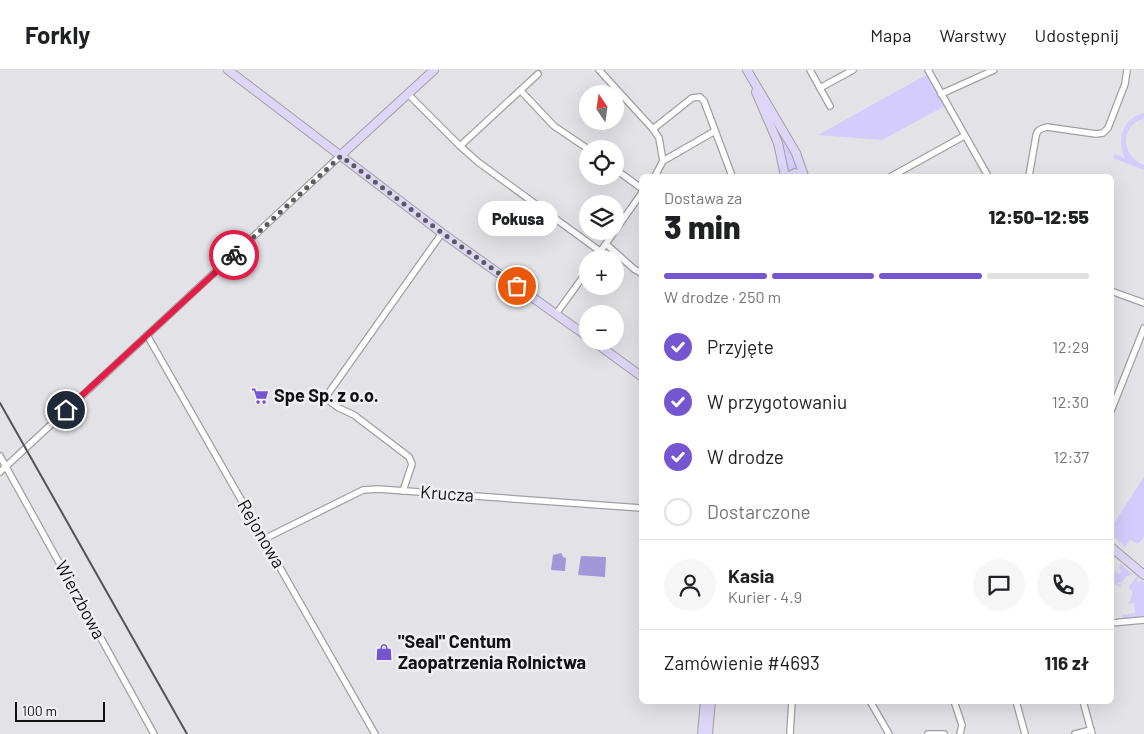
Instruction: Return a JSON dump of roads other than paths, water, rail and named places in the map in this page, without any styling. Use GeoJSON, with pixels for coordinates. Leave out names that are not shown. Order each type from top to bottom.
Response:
{"type":"FeatureCollection","features":[{"type":"Feature","properties":{"kind":"street"},"geometry":{"type":"LineString","coordinates":[[228,70],[442,233],[579,331]]}},
{"type":"Feature","properties":{"kind":"street"},"geometry":{"type":"LineString","coordinates":[[0,472],[434,70]]}},
{"type":"Feature","properties":{"kind":"street"},"geometry":{"type":"LineString","coordinates":[[599,70],[653,129],[662,147],[663,161]]}},
{"type":"Feature","properties":{"kind":"street"},"geometry":{"type":"LineString","coordinates":[[746,70],[774,132],[785,174]]}},
{"type":"Feature","properties":{"kind":"street"},"geometry":{"type":"LineString","coordinates":[[746,70],[796,153],[802,174]]}},
{"type":"Feature","properties":{"kind":"street"},"geometry":{"type":"LineString","coordinates":[[810,70],[830,106]]}},
{"type":"Feature","properties":{"kind":"street"},"geometry":{"type":"LineString","coordinates":[[820,88],[853,70]]}},
{"type":"Feature","properties":{"kind":"street"},"geometry":{"type":"LineString","coordinates":[[928,70],[987,174]]}},
{"type":"Feature","properties":{"kind":"street"},"geometry":{"type":"LineString","coordinates":[[942,94],[994,70]]}},
{"type":"Feature","properties":{"kind":"street"},"geometry":{"type":"LineString","coordinates":[[1030,174],[1036,136],[1040,129],[1046,127],[1096,134],[1103,133],[1108,128],[1125,84],[1127,70]]}},
{"type":"Feature","properties":{"kind":"street"},"geometry":{"type":"LineString","coordinates":[[460,146],[538,74]]}},
{"type":"Feature","properties":{"kind":"street"},"geometry":{"type":"LineString","coordinates":[[521,91],[554,126],[579,143]]}},
{"type":"Feature","properties":{"kind":"street"},"geometry":{"type":"LineString","coordinates":[[408,94],[478,162],[598,250]]}},
{"type":"Feature","properties":{"kind":"street"},"geometry":{"type":"LineString","coordinates":[[653,129],[697,96],[700,97],[704,101],[731,174]]}},
{"type":"Feature","properties":{"kind":"street"},"geometry":{"type":"LineString","coordinates":[[656,174],[663,161],[715,131]]}},
{"type":"Feature","properties":{"kind":"street"},"geometry":{"type":"LineString","coordinates":[[896,174],[964,136]]}},
{"type":"Feature","properties":{"kind":"street"},"geometry":{"type":"LineString","coordinates":[[624,176],[639,187]]}},
{"type":"Feature","properties":{"kind":"street"},"geometry":{"type":"LineString","coordinates":[[602,250],[639,197]]}},
{"type":"Feature","properties":{"kind":"street"},"geometry":{"type":"LineString","coordinates":[[403,491],[412,464],[409,457],[354,415],[326,398],[442,233]]}},
{"type":"Feature","properties":{"kind":"street"},"geometry":{"type":"LineString","coordinates":[[606,244],[639,272]]}},
{"type":"Feature","properties":{"kind":"street"},"geometry":{"type":"LineString","coordinates":[[556,314],[579,282]]}},
{"type":"Feature","properties":{"kind":"street"},"geometry":{"type":"LineString","coordinates":[[1114,292],[1144,302]]}},
{"type":"Feature","properties":{"kind":"street"},"geometry":{"type":"LineString","coordinates":[[1114,403],[1144,328]]}},
{"type":"Feature","properties":{"kind":"street","name":"Rejonowa"},"geometry":{"type":"LineString","coordinates":[[147,335],[375,734]]}},
{"type":"Feature","properties":{"kind":"street"},"geometry":{"type":"LineString","coordinates":[[605,350],[639,375]]}},
{"type":"Feature","properties":{"kind":"street","name":"Wierzbowa"},"geometry":{"type":"LineString","coordinates":[[0,456],[154,734]]}},
{"type":"Feature","properties":{"kind":"street","name":"Krucza"},"geometry":{"type":"LineString","coordinates":[[264,539],[363,490],[378,489],[639,508]]}},
{"type":"Feature","properties":{"kind":"street"},"geometry":{"type":"LineString","coordinates":[[1114,550],[1144,575]]}},
{"type":"Feature","properties":{"kind":"street"},"geometry":{"type":"LineString","coordinates":[[1114,623],[1144,620]]}},
{"type":"Feature","properties":{"kind":"street"},"geometry":{"type":"LineString","coordinates":[[702,734],[705,704]]}},
{"type":"Feature","properties":{"kind":"street"},"geometry":{"type":"LineString","coordinates":[[708,734],[711,704]]}},
{"type":"Feature","properties":{"kind":"street"},"geometry":{"type":"LineString","coordinates":[[790,734],[792,704]]}},
{"type":"Feature","properties":{"kind":"street"},"geometry":{"type":"LineString","coordinates":[[872,704],[890,734]]}},
{"type":"Feature","properties":{"kind":"street"},"geometry":{"type":"LineString","coordinates":[[955,704],[962,725],[960,734]]}},
{"type":"Feature","properties":{"kind":"street"},"geometry":{"type":"LineString","coordinates":[[1017,704],[1025,734]]}},
{"type":"Feature","properties":{"kind":"street"},"geometry":{"type":"LineString","coordinates":[[1075,734],[1091,732],[1084,704]]}},
{"type":"Feature","properties":{"kind":"street"},"geometry":{"type":"LineString","coordinates":[[928,734],[944,734]]}},
{"type":"Feature","properties":{"kind":"railway"},"geometry":{"type":"LineString","coordinates":[[0,403],[187,734]]}},
{"type":"Feature","properties":{"kind":"place","name":"Pokusa"},"geometry":{"type":"Point","coordinates":[517,286]}},
{"type":"Feature","properties":{"kind":"place","name":"Spe Sp. z o.o."},"geometry":{"type":"Point","coordinates":[260,396]}},
{"type":"Feature","properties":{"kind":"place","name":"\"Seal\" Centum Zaopatrzenia Rolnictwa"},"geometry":{"type":"Point","coordinates":[384,652]}}]}
